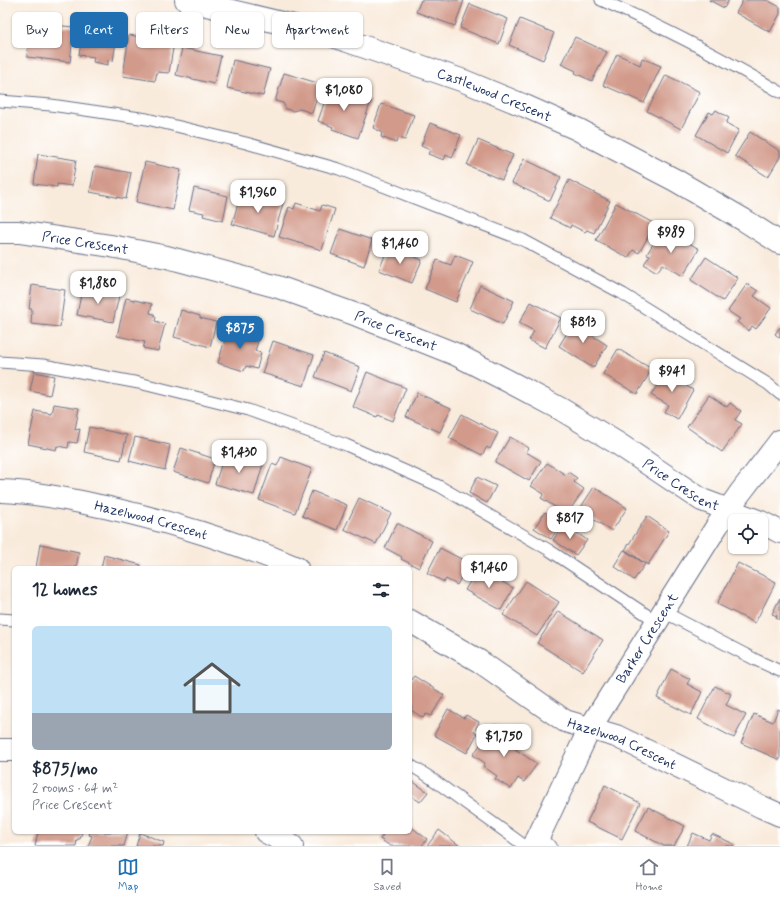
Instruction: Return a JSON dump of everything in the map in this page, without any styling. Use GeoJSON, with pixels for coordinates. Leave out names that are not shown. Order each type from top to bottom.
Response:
{"type":"FeatureCollection","features":[{"type":"Feature","properties":{"kind":"street","name":"Castlewood Crescent"},"geometry":{"type":"LineString","coordinates":[[186,0],[327,34],[464,81],[518,103],[577,129],[675,180],[744,220],[780,243]]}},
{"type":"Feature","properties":{"kind":"street","name":"Price Crescent"},"geometry":{"type":"LineString","coordinates":[[0,232],[19,232],[111,246],[167,258],[278,286],[357,315],[455,354],[508,381],[559,408],[617,443],[702,500],[741,514]]}},
{"type":"Feature","properties":{"kind":"street","name":"Barker Crescent"},"geometry":{"type":"LineString","coordinates":[[537,844],[581,743],[590,728],[659,616],[728,510],[780,441]]}},
{"type":"Feature","properties":{"kind":"street","name":"Hazelwood Crescent"},"geometry":{"type":"LineString","coordinates":[[0,491],[18,491],[73,500],[156,519],[234,544],[292,566]]}},
{"type":"Feature","properties":{"kind":"street"},"geometry":{"type":"LineString","coordinates":[[768,526],[780,532]]}},
{"type":"Feature","properties":{"kind":"street","name":"Hazelwood Crescent"},"geometry":{"type":"LineString","coordinates":[[412,622],[479,661],[565,720],[616,736],[780,815]]}},
{"type":"Feature","properties":{"kind":"street"},"geometry":{"type":"LineString","coordinates":[[0,750],[12,750]]}},
{"type":"Feature","properties":{"kind":"street"},"geometry":{"type":"LineString","coordinates":[[270,834],[292,846]]}},
{"type":"Feature","properties":{"kind":"lane"},"geometry":{"type":"LineString","coordinates":[[602,0],[634,14],[726,60],[780,92]]}},
{"type":"Feature","properties":{"kind":"lane"},"geometry":{"type":"LineString","coordinates":[[0,101],[51,105],[148,119],[339,168],[523,240],[623,294],[768,384],[780,394]]}},
{"type":"Feature","properties":{"kind":"lane"},"geometry":{"type":"LineString","coordinates":[[0,362],[43,365],[139,383],[248,410],[346,444],[439,486],[659,616],[780,671]]}},
{"type":"Feature","properties":{"kind":"lane"},"geometry":{"type":"LineString","coordinates":[[0,619],[12,620]]}},
{"type":"Feature","properties":{"kind":"lane"},"geometry":{"type":"LineString","coordinates":[[412,766],[537,844]]}},
{"type":"Feature","properties":{"kind":"building"},"geometry":{"type":"Polygon","coordinates":[[[421,0],[464,0],[455,26],[416,12],[421,0]]]}},
{"type":"Feature","properties":{"kind":"building"},"geometry":{"type":"Polygon","coordinates":[[[709,0],[729,0],[724,8],[709,0]]]}},
{"type":"Feature","properties":{"kind":"building"},"geometry":{"type":"Polygon","coordinates":[[[743,0],[767,0],[780,7],[780,14],[770,32],[736,13],[743,0]]]}},
{"type":"Feature","properties":{"kind":"building"},"geometry":{"type":"Polygon","coordinates":[[[470,4],[508,19],[499,44],[460,28],[470,4]]]}},
{"type":"Feature","properties":{"kind":"building"},"geometry":{"type":"Polygon","coordinates":[[[520,19],[554,33],[543,60],[509,45],[520,19]]]}},
{"type":"Feature","properties":{"kind":"building"},"geometry":{"type":"Polygon","coordinates":[[[62,26],[70,27],[70,48],[72,48],[70,62],[27,57],[28,48],[62,48],[62,26]]]}},
{"type":"Feature","properties":{"kind":"building"},"geometry":{"type":"Polygon","coordinates":[[[129,35],[136,36],[136,48],[173,48],[169,73],[157,72],[155,81],[123,76],[129,35]]]}},
{"type":"Feature","properties":{"kind":"building"},"geometry":{"type":"Polygon","coordinates":[[[575,37],[607,52],[592,81],[561,64],[575,37]]]}},
{"type":"Feature","properties":{"kind":"building"},"geometry":{"type":"Polygon","coordinates":[[[80,48],[115,48],[113,61],[108,60],[108,65],[93,62],[94,57],[79,55],[80,48]]]}},
{"type":"Feature","properties":{"kind":"building"},"geometry":{"type":"Polygon","coordinates":[[[182,48],[221,56],[214,84],[176,75],[182,48]]]}},
{"type":"Feature","properties":{"kind":"building"},"geometry":{"type":"Polygon","coordinates":[[[617,54],[640,65],[642,58],[661,66],[644,103],[603,85],[617,54]]]}},
{"type":"Feature","properties":{"kind":"building"},"geometry":{"type":"Polygon","coordinates":[[[233,60],[270,69],[263,96],[227,88],[233,60]]]}},
{"type":"Feature","properties":{"kind":"building"},"geometry":{"type":"Polygon","coordinates":[[[284,73],[321,84],[312,113],[300,109],[293,111],[286,109],[283,103],[275,101],[284,73]]]}},
{"type":"Feature","properties":{"kind":"building"},"geometry":{"type":"Polygon","coordinates":[[[666,75],[700,92],[681,129],[647,111],[666,75]]]}},
{"type":"Feature","properties":{"kind":"building"},"geometry":{"type":"Polygon","coordinates":[[[330,86],[371,101],[358,138],[332,129],[333,127],[318,121],[330,86]]]}},
{"type":"Feature","properties":{"kind":"building"},"geometry":{"type":"Polygon","coordinates":[[[381,104],[414,115],[405,140],[398,138],[396,143],[381,137],[382,132],[373,128],[381,104]]]}},
{"type":"Feature","properties":{"kind":"building"},"geometry":{"type":"Polygon","coordinates":[[[716,110],[729,118],[726,123],[739,130],[727,153],[696,135],[709,112],[713,114],[716,110]]]}},
{"type":"Feature","properties":{"kind":"building"},"geometry":{"type":"Polygon","coordinates":[[[430,123],[461,135],[452,158],[446,155],[444,160],[428,154],[430,150],[421,146],[430,123]]]}},
{"type":"Feature","properties":{"kind":"building"},"geometry":{"type":"Polygon","coordinates":[[[750,132],[780,151],[780,157],[768,177],[735,156],[750,132]]]}},
{"type":"Feature","properties":{"kind":"building"},"geometry":{"type":"Polygon","coordinates":[[[478,140],[513,155],[502,180],[467,165],[478,140]]]}},
{"type":"Feature","properties":{"kind":"building"},"geometry":{"type":"Polygon","coordinates":[[[38,154],[76,160],[72,186],[57,184],[57,187],[34,184],[38,154]]]}},
{"type":"Feature","properties":{"kind":"building"},"geometry":{"type":"Polygon","coordinates":[[[524,159],[561,177],[550,201],[512,183],[524,159]]]}},
{"type":"Feature","properties":{"kind":"building"},"geometry":{"type":"Polygon","coordinates":[[[145,162],[181,170],[173,210],[136,202],[145,162]]]}},
{"type":"Feature","properties":{"kind":"building"},"geometry":{"type":"Polygon","coordinates":[[[95,166],[131,173],[126,199],[90,192],[95,166]]]}},
{"type":"Feature","properties":{"kind":"building"},"geometry":{"type":"Polygon","coordinates":[[[569,180],[610,201],[594,233],[587,230],[585,232],[571,225],[570,228],[550,218],[569,180]]]}},
{"type":"Feature","properties":{"kind":"building"},"geometry":{"type":"Polygon","coordinates":[[[194,188],[228,196],[223,221],[203,216],[204,213],[189,210],[194,188]]]}},
{"type":"Feature","properties":{"kind":"building"},"geometry":{"type":"Polygon","coordinates":[[[241,193],[265,200],[266,195],[284,200],[274,236],[232,224],[241,193]]]}},
{"type":"Feature","properties":{"kind":"building"},"geometry":{"type":"Polygon","coordinates":[[[296,203],[320,211],[322,205],[335,209],[322,250],[279,237],[289,207],[294,209],[296,203]]]}},
{"type":"Feature","properties":{"kind":"building"},"geometry":{"type":"Polygon","coordinates":[[[616,203],[655,224],[639,253],[633,250],[628,258],[596,240],[616,203]]]}},
{"type":"Feature","properties":{"kind":"building"},"geometry":{"type":"Polygon","coordinates":[[[340,229],[372,240],[364,266],[331,254],[340,229]]]}},
{"type":"Feature","properties":{"kind":"building"},"geometry":{"type":"Polygon","coordinates":[[[661,231],[674,239],[676,235],[699,249],[683,276],[663,264],[657,272],[644,264],[650,255],[647,254],[661,231]]]}},
{"type":"Feature","properties":{"kind":"building"},"geometry":{"type":"Polygon","coordinates":[[[389,246],[422,260],[412,283],[379,270],[389,246]]]}},
{"type":"Feature","properties":{"kind":"building"},"geometry":{"type":"Polygon","coordinates":[[[455,255],[473,262],[456,302],[425,289],[437,260],[451,265],[455,255]]]}},
{"type":"Feature","properties":{"kind":"building"},"geometry":{"type":"Polygon","coordinates":[[[706,257],[738,278],[723,301],[691,280],[706,257]]]}},
{"type":"Feature","properties":{"kind":"building"},"geometry":{"type":"Polygon","coordinates":[[[747,284],[758,291],[754,296],[771,308],[756,329],[752,326],[749,331],[737,322],[740,319],[728,311],[747,284]]]}},
{"type":"Feature","properties":{"kind":"building"},"geometry":{"type":"Polygon","coordinates":[[[32,285],[65,290],[60,327],[31,324],[32,309],[29,309],[32,285]]]}},
{"type":"Feature","properties":{"kind":"building"},"geometry":{"type":"Polygon","coordinates":[[[480,285],[514,301],[503,324],[470,309],[480,285]]]}},
{"type":"Feature","properties":{"kind":"building"},"geometry":{"type":"Polygon","coordinates":[[[82,289],[119,296],[113,322],[77,315],[82,289]]]}},
{"type":"Feature","properties":{"kind":"building"},"geometry":{"type":"Polygon","coordinates":[[[126,298],[152,304],[150,313],[154,314],[156,318],[155,321],[165,324],[158,351],[143,348],[145,342],[117,336],[126,298]]]}},
{"type":"Feature","properties":{"kind":"building"},"geometry":{"type":"Polygon","coordinates":[[[531,302],[561,318],[545,348],[529,340],[534,331],[519,323],[531,302]]]}},
{"type":"Feature","properties":{"kind":"building"},"geometry":{"type":"Polygon","coordinates":[[[181,310],[200,316],[200,318],[216,322],[210,347],[174,337],[181,310]]]}},
{"type":"Feature","properties":{"kind":"building"},"geometry":{"type":"Polygon","coordinates":[[[575,320],[592,330],[590,334],[607,345],[593,368],[559,346],[575,320]]]}},
{"type":"Feature","properties":{"kind":"building"},"geometry":{"type":"Polygon","coordinates":[[[229,326],[260,335],[255,351],[261,353],[257,369],[246,366],[244,371],[218,363],[229,326]]]}},
{"type":"Feature","properties":{"kind":"building"},"geometry":{"type":"Polygon","coordinates":[[[780,327],[780,338],[775,334],[780,327]]]}},
{"type":"Feature","properties":{"kind":"building"},"geometry":{"type":"Polygon","coordinates":[[[273,341],[314,355],[304,386],[262,373],[273,341]]]}},
{"type":"Feature","properties":{"kind":"building"},"geometry":{"type":"Polygon","coordinates":[[[618,349],[652,369],[637,394],[603,374],[618,349]]]}},
{"type":"Feature","properties":{"kind":"building"},"geometry":{"type":"Polygon","coordinates":[[[324,353],[360,367],[351,391],[315,377],[324,353]]]}},
{"type":"Feature","properties":{"kind":"building"},"geometry":{"type":"Polygon","coordinates":[[[667,369],[682,378],[680,382],[693,390],[677,419],[664,412],[668,405],[651,395],[667,369]]]}},
{"type":"Feature","properties":{"kind":"building"},"geometry":{"type":"Polygon","coordinates":[[[34,372],[54,376],[50,395],[30,391],[34,372]]]}},
{"type":"Feature","properties":{"kind":"building"},"geometry":{"type":"Polygon","coordinates":[[[367,372],[406,388],[393,421],[378,415],[377,417],[353,407],[367,372]]]}},
{"type":"Feature","properties":{"kind":"building"},"geometry":{"type":"Polygon","coordinates":[[[417,393],[451,408],[440,432],[406,417],[417,393]]]}},
{"type":"Feature","properties":{"kind":"building"},"geometry":{"type":"Polygon","coordinates":[[[709,395],[727,407],[730,403],[741,411],[735,420],[742,424],[722,452],[687,427],[709,395]]]}},
{"type":"Feature","properties":{"kind":"building"},"geometry":{"type":"Polygon","coordinates":[[[54,404],[79,408],[75,430],[80,429],[77,443],[69,442],[68,448],[57,446],[56,450],[28,444],[35,411],[52,414],[54,404]]]}},
{"type":"Feature","properties":{"kind":"building"},"geometry":{"type":"Polygon","coordinates":[[[462,414],[498,433],[490,449],[487,447],[482,455],[449,438],[462,414]]]}},
{"type":"Feature","properties":{"kind":"building"},"geometry":{"type":"Polygon","coordinates":[[[89,427],[127,435],[121,460],[84,452],[89,427]]]}},
{"type":"Feature","properties":{"kind":"building"},"geometry":{"type":"Polygon","coordinates":[[[135,437],[170,445],[165,470],[129,461],[135,437]]]}},
{"type":"Feature","properties":{"kind":"building"},"geometry":{"type":"Polygon","coordinates":[[[510,437],[529,448],[526,452],[541,461],[529,481],[495,462],[510,437]]]}},
{"type":"Feature","properties":{"kind":"building"},"geometry":{"type":"Polygon","coordinates":[[[181,448],[215,459],[208,483],[173,472],[181,448]]]}},
{"type":"Feature","properties":{"kind":"building"},"geometry":{"type":"Polygon","coordinates":[[[225,453],[263,464],[254,495],[215,484],[225,453]]]}},
{"type":"Feature","properties":{"kind":"building"},"geometry":{"type":"Polygon","coordinates":[[[281,457],[312,469],[295,513],[259,500],[272,464],[277,466],[281,457]]]}},
{"type":"Feature","properties":{"kind":"building"},"geometry":{"type":"Polygon","coordinates":[[[547,463],[566,475],[568,472],[577,478],[574,482],[584,489],[568,513],[564,510],[563,512],[541,498],[544,494],[531,486],[547,463]]]}},
{"type":"Feature","properties":{"kind":"building"},"geometry":{"type":"Polygon","coordinates":[[[477,477],[496,486],[487,503],[469,493],[477,477]]]}},
{"type":"Feature","properties":{"kind":"building"},"geometry":{"type":"Polygon","coordinates":[[[594,487],[627,508],[612,531],[579,510],[594,487]]]}},
{"type":"Feature","properties":{"kind":"building"},"geometry":{"type":"Polygon","coordinates":[[[312,491],[347,505],[337,530],[302,516],[312,491]]]}},
{"type":"Feature","properties":{"kind":"building"},"geometry":{"type":"Polygon","coordinates":[[[359,498],[391,513],[376,544],[344,529],[359,498]]]}},
{"type":"Feature","properties":{"kind":"building"},"geometry":{"type":"Polygon","coordinates":[[[545,512],[562,522],[551,539],[534,528],[545,512]]]}},
{"type":"Feature","properties":{"kind":"building"},"geometry":{"type":"Polygon","coordinates":[[[647,516],[669,531],[648,565],[625,550],[647,516]]]}},
{"type":"Feature","properties":{"kind":"building"},"geometry":{"type":"Polygon","coordinates":[[[397,523],[432,541],[419,568],[401,559],[402,557],[385,548],[397,523]]]}},
{"type":"Feature","properties":{"kind":"building"},"geometry":{"type":"Polygon","coordinates":[[[564,524],[587,540],[576,555],[553,540],[564,524]]]}},
{"type":"Feature","properties":{"kind":"building"},"geometry":{"type":"Polygon","coordinates":[[[40,544],[79,552],[76,566],[36,566],[40,544]]]}},
{"type":"Feature","properties":{"kind":"building"},"geometry":{"type":"Polygon","coordinates":[[[440,548],[469,563],[457,585],[446,579],[444,582],[427,573],[440,548]]]}},
{"type":"Feature","properties":{"kind":"building"},"geometry":{"type":"Polygon","coordinates":[[[624,550],[645,564],[634,580],[614,566],[624,550]]]}},
{"type":"Feature","properties":{"kind":"building"},"geometry":{"type":"Polygon","coordinates":[[[104,555],[141,565],[141,566],[101,566],[104,555]]]}},
{"type":"Feature","properties":{"kind":"building"},"geometry":{"type":"Polygon","coordinates":[[[738,563],[776,582],[755,623],[717,604],[738,563]]]}},
{"type":"Feature","properties":{"kind":"building"},"geometry":{"type":"Polygon","coordinates":[[[478,568],[513,588],[501,610],[465,590],[478,568]]]}},
{"type":"Feature","properties":{"kind":"building"},"geometry":{"type":"Polygon","coordinates":[[[526,581],[559,602],[537,636],[503,615],[526,581]]]}},
{"type":"Feature","properties":{"kind":"building"},"geometry":{"type":"Polygon","coordinates":[[[780,598],[780,620],[776,618],[777,616],[772,614],[780,598]]]}},
{"type":"Feature","properties":{"kind":"building"},"geometry":{"type":"Polygon","coordinates":[[[558,611],[603,640],[583,672],[537,643],[558,611]]]}},
{"type":"Feature","properties":{"kind":"building"},"geometry":{"type":"Polygon","coordinates":[[[671,669],[690,679],[687,684],[702,692],[691,715],[657,698],[671,669]]]}},
{"type":"Feature","properties":{"kind":"building"},"geometry":{"type":"Polygon","coordinates":[[[414,676],[444,695],[431,716],[426,714],[423,718],[412,711],[412,678],[414,676]]]}},
{"type":"Feature","properties":{"kind":"building"},"geometry":{"type":"Polygon","coordinates":[[[715,686],[731,694],[726,705],[746,715],[734,738],[698,719],[715,686]]]}},
{"type":"Feature","properties":{"kind":"building"},"geometry":{"type":"Polygon","coordinates":[[[448,709],[464,718],[466,715],[479,722],[474,732],[477,734],[467,753],[434,735],[448,709]]]}},
{"type":"Feature","properties":{"kind":"building"},"geometry":{"type":"Polygon","coordinates":[[[778,709],[780,710],[780,760],[741,743],[754,714],[773,722],[778,709]]]}},
{"type":"Feature","properties":{"kind":"building"},"geometry":{"type":"Polygon","coordinates":[[[494,725],[519,743],[515,749],[537,764],[524,782],[518,778],[511,789],[495,779],[497,776],[483,766],[485,763],[473,755],[494,725]]]}},
{"type":"Feature","properties":{"kind":"building"},"geometry":{"type":"Polygon","coordinates":[[[412,781],[428,792],[420,802],[412,796],[412,781]]]}},
{"type":"Feature","properties":{"kind":"building"},"geometry":{"type":"Polygon","coordinates":[[[605,785],[640,803],[622,839],[587,822],[605,785]]]}},
{"type":"Feature","properties":{"kind":"building"},"geometry":{"type":"Polygon","coordinates":[[[648,807],[685,826],[674,846],[664,846],[635,831],[648,807]]]}},
{"type":"Feature","properties":{"kind":"building"},"geometry":{"type":"Polygon","coordinates":[[[412,828],[427,839],[422,846],[390,846],[380,839],[384,834],[412,834],[412,828]]]}},
{"type":"Feature","properties":{"kind":"building"},"geometry":{"type":"Polygon","coordinates":[[[439,830],[460,846],[427,846],[439,830]]]}},
{"type":"Feature","properties":{"kind":"building"},"geometry":{"type":"Polygon","coordinates":[[[693,833],[709,840],[712,834],[734,844],[734,846],[687,846],[693,833]]]}},
{"type":"Feature","properties":{"kind":"building"},"geometry":{"type":"Polygon","coordinates":[[[38,834],[81,834],[80,839],[77,839],[76,846],[35,846],[38,834]]]}},
{"type":"Feature","properties":{"kind":"building"},"geometry":{"type":"Polygon","coordinates":[[[127,834],[124,846],[88,846],[92,836],[89,835],[127,834]]]}},
{"type":"Feature","properties":{"kind":"building"},"geometry":{"type":"Polygon","coordinates":[[[140,834],[164,842],[163,846],[136,846],[140,834]]]}}]}
